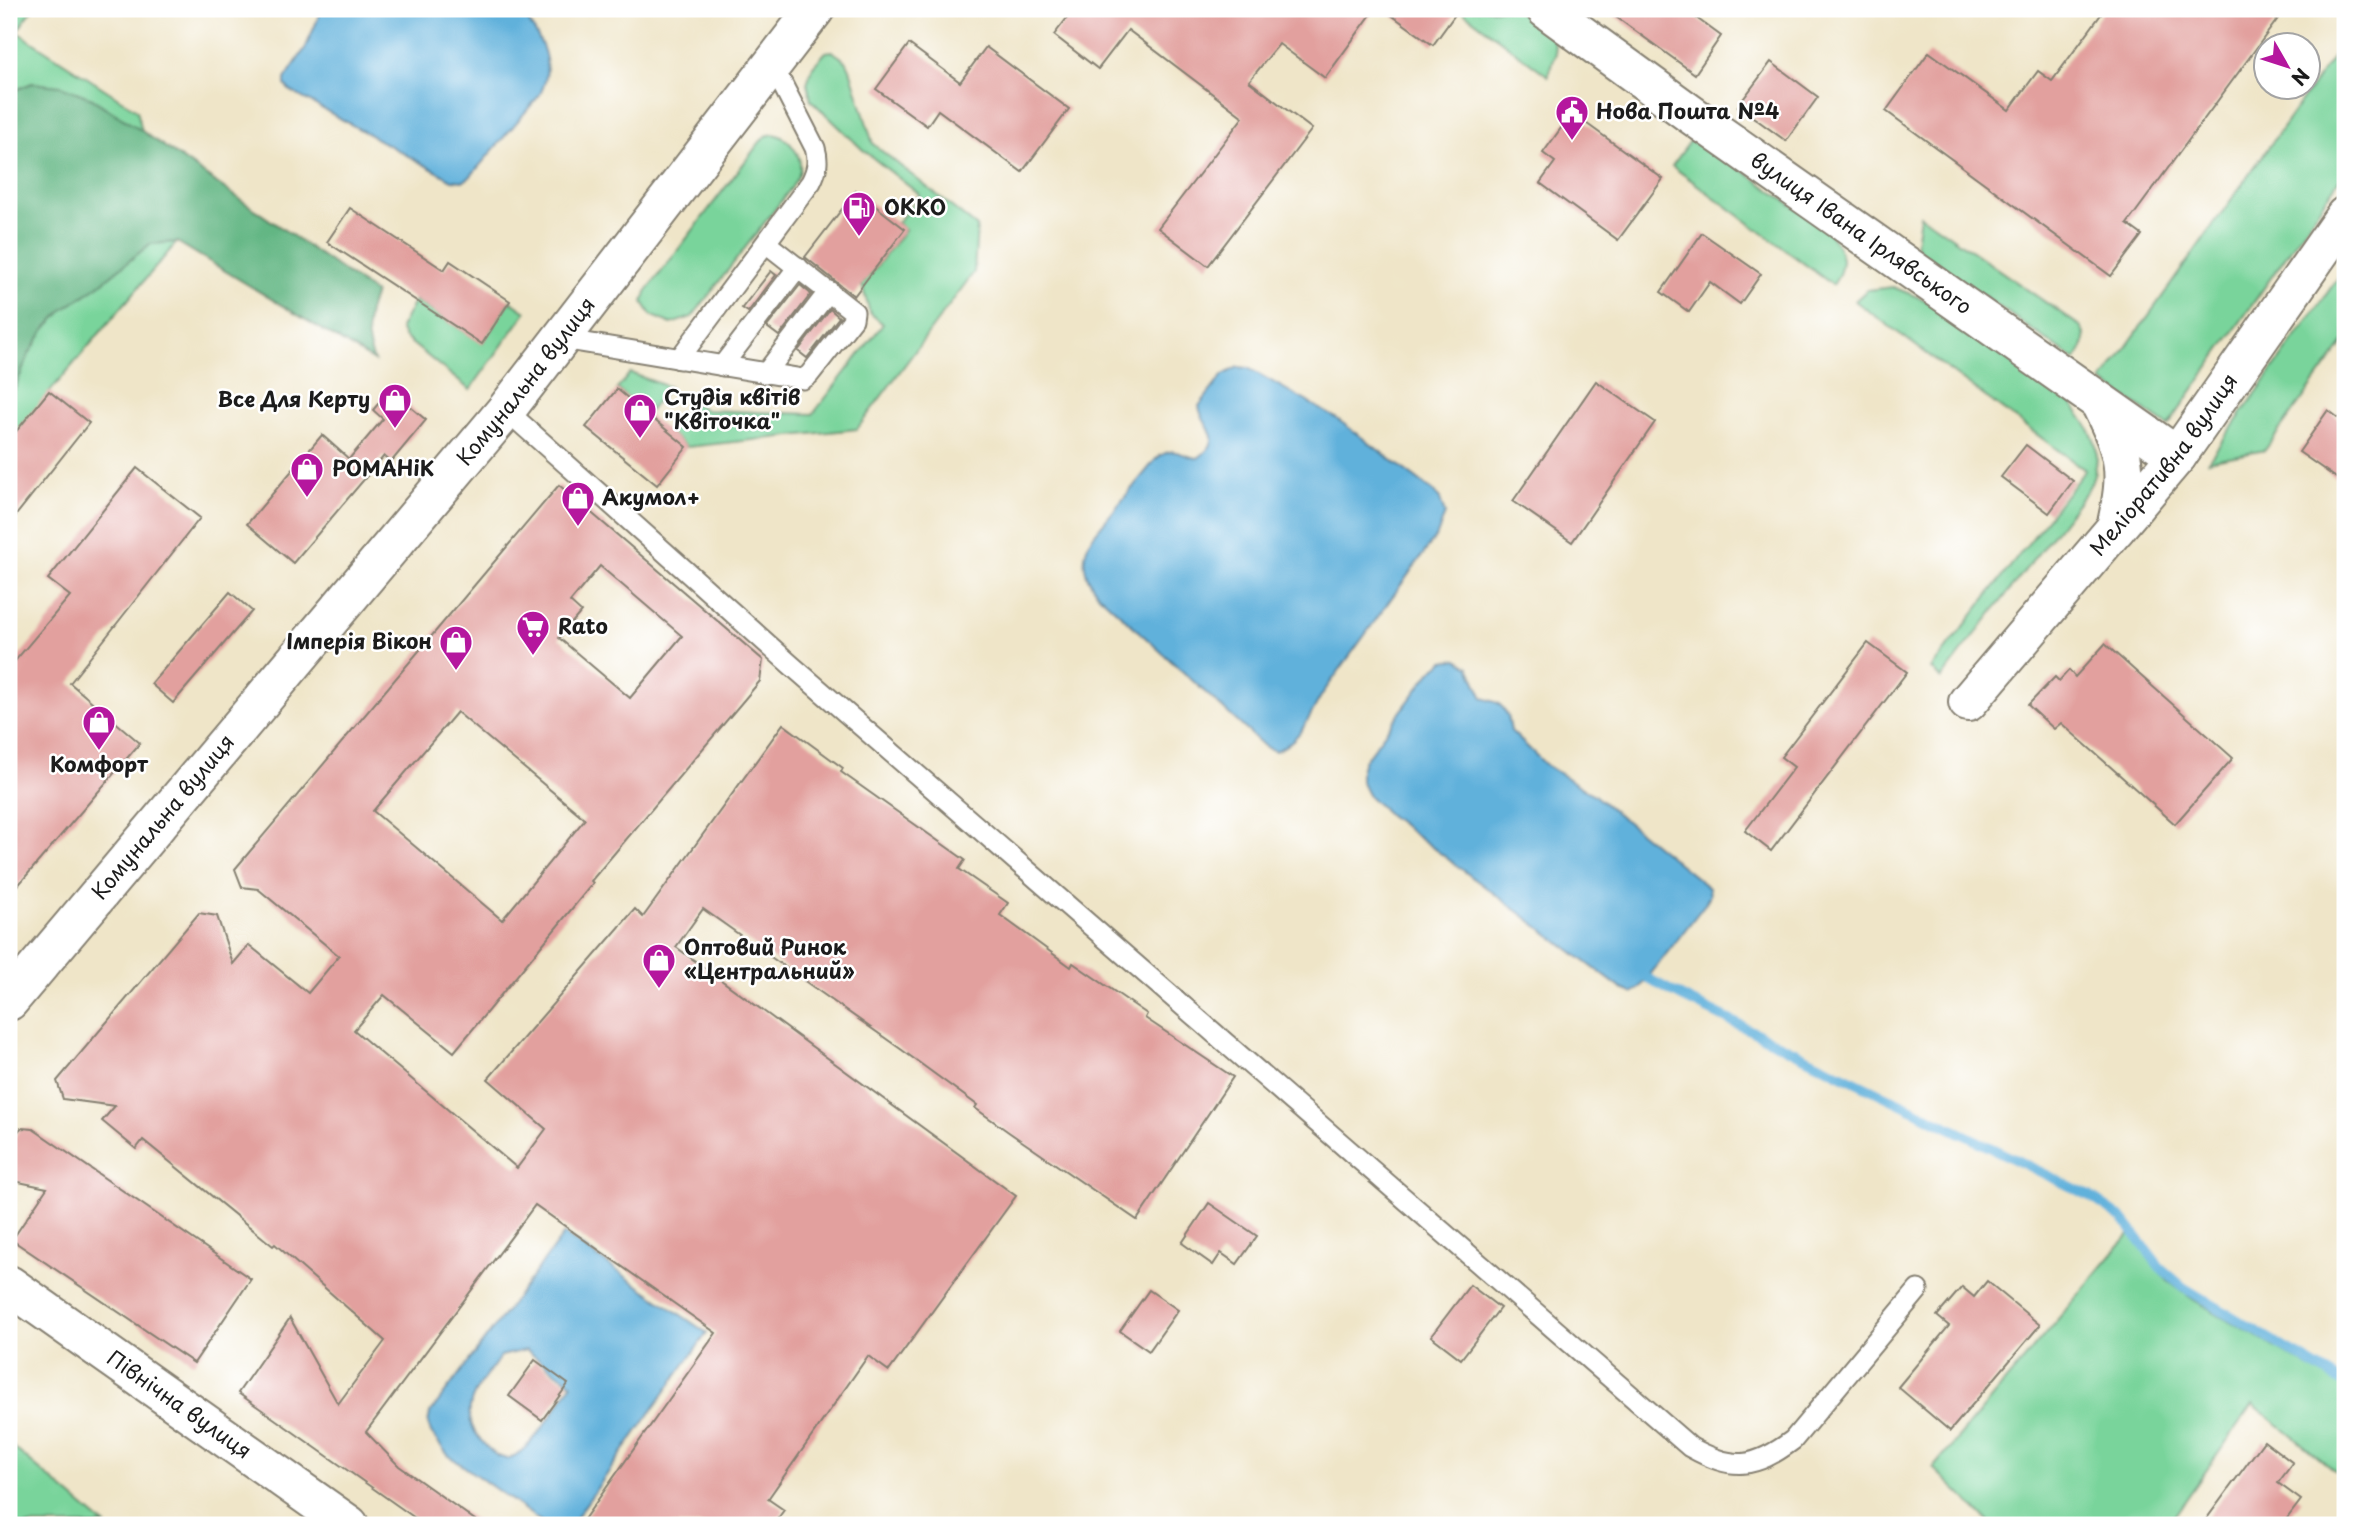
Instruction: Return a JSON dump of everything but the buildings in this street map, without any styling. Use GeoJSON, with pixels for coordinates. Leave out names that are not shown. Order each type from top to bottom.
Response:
{"type":"FeatureCollection","features":[{"type":"Feature","properties":{"kind":"street","name":"Комунальна вулиця"},"geometry":{"type":"LineString","coordinates":[[9,1002],[506,410],[816,9]]}},
{"type":"Feature","properties":{"kind":"street","name":"вулиця Івана Ірлявського"},"geometry":{"type":"LineString","coordinates":[[1546,9],[2177,456]]}},
{"type":"Feature","properties":{"kind":"street","name":"Меліоративна вулиця"},"geometry":{"type":"LineString","coordinates":[[1968,702],[2177,456],[2345,216]]}},
{"type":"Feature","properties":{"kind":"street"},"geometry":{"type":"LineString","coordinates":[[2100,403],[2117,438],[2124,464],[2124,491],[2116,528]]}},
{"type":"Feature","properties":{"kind":"street","name":"Північна вулиця"},"geometry":{"type":"LineString","coordinates":[[9,1285],[349,1525]]}},
{"type":"Feature","properties":{"kind":"lane"},"geometry":{"type":"LineString","coordinates":[[679,359],[811,182],[818,164],[815,148],[773,66]]}},
{"type":"Feature","properties":{"kind":"lane"},"geometry":{"type":"LineString","coordinates":[[562,339],[799,380],[807,377],[853,320],[854,312],[766,243]]}},
{"type":"Feature","properties":{"kind":"lane"},"geometry":{"type":"LineString","coordinates":[[722,366],[798,267]]}},
{"type":"Feature","properties":{"kind":"lane"},"geometry":{"type":"LineString","coordinates":[[765,374],[829,291]]}},
{"type":"Feature","properties":{"kind":"lane"},"geometry":{"type":"LineString","coordinates":[[506,410],[791,665],[1690,1447],[1710,1459],[1743,1465],[1771,1456],[1793,1440],[1918,1290]]}},
{"type":"Feature","properties":{"kind":"green space"},"geometry":{"type":"Polygon","coordinates":[[[9,9],[32,9],[17,32],[137,110],[142,131],[89,97],[32,83],[9,93],[9,9]]]}},
{"type":"Feature","properties":{"kind":"green space"},"geometry":{"type":"Polygon","coordinates":[[[1459,9],[1514,9],[1546,31],[1554,42],[1556,53],[1548,76],[1459,9]]]}},
{"type":"Feature","properties":{"kind":"green space"},"geometry":{"type":"Polygon","coordinates":[[[2345,40],[2345,171],[2168,426],[2102,381],[2301,102],[2322,102],[2322,72],[2345,40]]]}},
{"type":"Feature","properties":{"kind":"green space"},"geometry":{"type":"Polygon","coordinates":[[[832,51],[846,61],[850,69],[873,144],[977,227],[974,272],[857,429],[687,447],[668,432],[693,402],[706,410],[813,414],[883,324],[870,313],[862,285],[905,230],[897,223],[920,195],[863,150],[811,100],[807,83],[813,66],[826,52],[832,51]]]}},
{"type":"Feature","properties":{"kind":"green space"},"geometry":{"type":"Polygon","coordinates":[[[32,83],[61,86],[89,97],[375,293],[367,327],[374,361],[177,242],[150,244],[63,310],[45,329],[29,354],[9,402],[9,93],[32,83]]]}},
{"type":"Feature","properties":{"kind":"green space"},"geometry":{"type":"Polygon","coordinates":[[[774,134],[785,139],[799,158],[799,172],[792,187],[692,317],[671,324],[651,315],[643,302],[646,292],[760,142],[766,136],[774,134]]]}},
{"type":"Feature","properties":{"kind":"green space"},"geometry":{"type":"Polygon","coordinates":[[[1694,136],[1827,230],[1842,257],[1841,270],[1833,285],[1672,166],[1694,136]]]}},
{"type":"Feature","properties":{"kind":"green space"},"geometry":{"type":"Polygon","coordinates":[[[1920,215],[2081,327],[2085,336],[2084,344],[2075,360],[1921,252],[1916,244],[1920,215]]]}},
{"type":"Feature","properties":{"kind":"green space"},"geometry":{"type":"Polygon","coordinates":[[[177,242],[9,440],[9,402],[29,354],[45,329],[63,310],[150,244],[177,242]]]}},
{"type":"Feature","properties":{"kind":"green space"},"geometry":{"type":"Polygon","coordinates":[[[2345,268],[2345,341],[2265,450],[2208,461],[2345,268]]]}},
{"type":"Feature","properties":{"kind":"green space"},"geometry":{"type":"Polygon","coordinates":[[[1893,287],[1925,300],[2071,403],[2092,434],[2097,454],[2088,489],[1941,679],[1931,669],[2085,470],[1855,301],[1867,290],[1893,287]]]}},
{"type":"Feature","properties":{"kind":"green space"},"geometry":{"type":"Polygon","coordinates":[[[415,300],[482,343],[510,301],[526,312],[470,390],[404,337],[400,328],[415,300]]]}},
{"type":"Feature","properties":{"kind":"green space"},"geometry":{"type":"Polygon","coordinates":[[[630,373],[669,387],[647,414],[617,389],[630,373]]]}},
{"type":"Feature","properties":{"kind":"green space"},"geometry":{"type":"Polygon","coordinates":[[[2131,1232],[2168,1281],[2194,1300],[2345,1388],[2345,1479],[2253,1404],[2168,1525],[1992,1525],[1933,1468],[2131,1232]]]}},
{"type":"Feature","properties":{"kind":"green space"},"geometry":{"type":"Polygon","coordinates":[[[9,1444],[20,1453],[105,1525],[9,1525],[9,1444]]]}},
{"type":"Feature","properties":{"kind":"water"},"geometry":{"type":"Polygon","coordinates":[[[322,9],[520,9],[544,50],[547,72],[544,84],[539,96],[470,177],[464,181],[452,180],[290,91],[285,85],[285,79],[306,47],[322,9]]]}},
{"type":"Feature","properties":{"kind":"water"},"geometry":{"type":"Polygon","coordinates":[[[1238,367],[1248,368],[1336,418],[1434,492],[1440,499],[1445,514],[1437,535],[1323,693],[1304,726],[1292,741],[1275,751],[1265,747],[1099,595],[1085,568],[1086,553],[1092,537],[1156,459],[1168,452],[1198,458],[1207,450],[1212,438],[1199,406],[1223,375],[1238,367]]]}},
{"type":"Feature","properties":{"kind":"water"},"geometry":{"type":"Polygon","coordinates":[[[1458,659],[1469,667],[1483,698],[1498,703],[1503,708],[1511,731],[1546,765],[1594,795],[1709,888],[1710,895],[1705,904],[1639,989],[1632,993],[1622,989],[1389,815],[1368,795],[1361,781],[1364,761],[1431,671],[1444,661],[1458,659]]]}},
{"type":"Feature","properties":{"kind":"water"},"geometry":{"type":"Polygon","coordinates":[[[564,1234],[707,1333],[571,1525],[546,1525],[448,1455],[431,1433],[428,1423],[430,1413],[564,1234]],[[526,1350],[501,1356],[479,1386],[470,1406],[473,1427],[489,1449],[507,1459],[516,1455],[535,1438],[572,1384],[526,1350]]]}},
{"type":"Feature","properties":{"kind":"waterway"},"geometry":{"type":"LineString","coordinates":[[1647,978],[2090,1196],[2123,1219],[2160,1267],[2183,1287],[2345,1384]]}},
{"type":"Feature","properties":{"kind":"place","name":"Нова Пошта №4"},"geometry":{"type":"Point","coordinates":[1572,142]}},
{"type":"Feature","properties":{"kind":"place","name":"ОККО"},"geometry":{"type":"Point","coordinates":[859,238]}},
{"type":"Feature","properties":{"kind":"place","name":"Все Для Керту"},"geometry":{"type":"Point","coordinates":[395,430]}},
{"type":"Feature","properties":{"kind":"place","name":"Студія квітів \"Квіточка\""},"geometry":{"type":"Point","coordinates":[640,440]}},
{"type":"Feature","properties":{"kind":"place","name":"РОМАНіК"},"geometry":{"type":"Point","coordinates":[307,499]}},
{"type":"Feature","properties":{"kind":"place","name":"Акумол+"},"geometry":{"type":"Point","coordinates":[578,528]}},
{"type":"Feature","properties":{"kind":"place","name":"Rato"},"geometry":{"type":"Point","coordinates":[533,657]}},
{"type":"Feature","properties":{"kind":"place","name":"Імперія Вікон"},"geometry":{"type":"Point","coordinates":[456,672]}},
{"type":"Feature","properties":{"kind":"place","name":"Комфорт"},"geometry":{"type":"Point","coordinates":[99,752]}},
{"type":"Feature","properties":{"kind":"place","name":"Оптовий Ринок «Центральний»"},"geometry":{"type":"Point","coordinates":[659,990]}}]}
